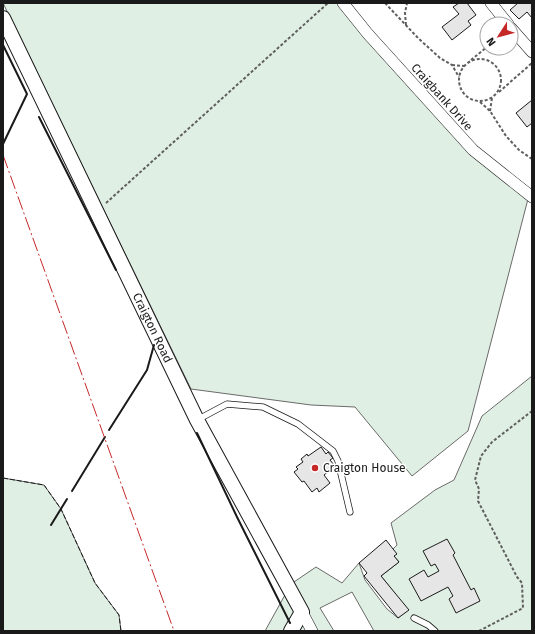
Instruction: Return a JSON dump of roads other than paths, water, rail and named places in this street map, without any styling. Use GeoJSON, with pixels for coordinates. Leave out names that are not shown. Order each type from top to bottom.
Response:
{"type":"FeatureCollection","features":[{"type":"Feature","properties":{"kind":"street","name":"Craigbank Drive"},"geometry":{"type":"LineString","coordinates":[[344,3],[368,34],[473,150],[532,197]]}},
{"type":"Feature","properties":{"kind":"street"},"geometry":{"type":"LineString","coordinates":[[491,3],[502,16]]}},
{"type":"Feature","properties":{"kind":"street","name":"Craigton Road"},"geometry":{"type":"LineString","coordinates":[[3,18],[197,420],[302,612]]}},
{"type":"Feature","properties":{"kind":"street"},"geometry":{"type":"LineString","coordinates":[[519,33],[528,39],[532,52]]}},
{"type":"Feature","properties":{"kind":"street"},"geometry":{"type":"LineString","coordinates":[[291,631],[302,612]]}},
{"type":"Feature","properties":{"kind":"street"},"geometry":{"type":"LineString","coordinates":[[302,612],[312,631]]}},
{"type":"Feature","properties":{"kind":"lane"},"geometry":{"type":"LineString","coordinates":[[197,420],[227,404],[262,407],[298,424],[333,451],[338,461],[350,512]]}},
{"type":"Feature","properties":{"kind":"lane"},"geometry":{"type":"LineString","coordinates":[[414,618],[428,625],[435,631]]}},
{"type":"Feature","properties":{"kind":"place","name":"Craigton House"},"geometry":{"type":"Point","coordinates":[315,468]}}]}
